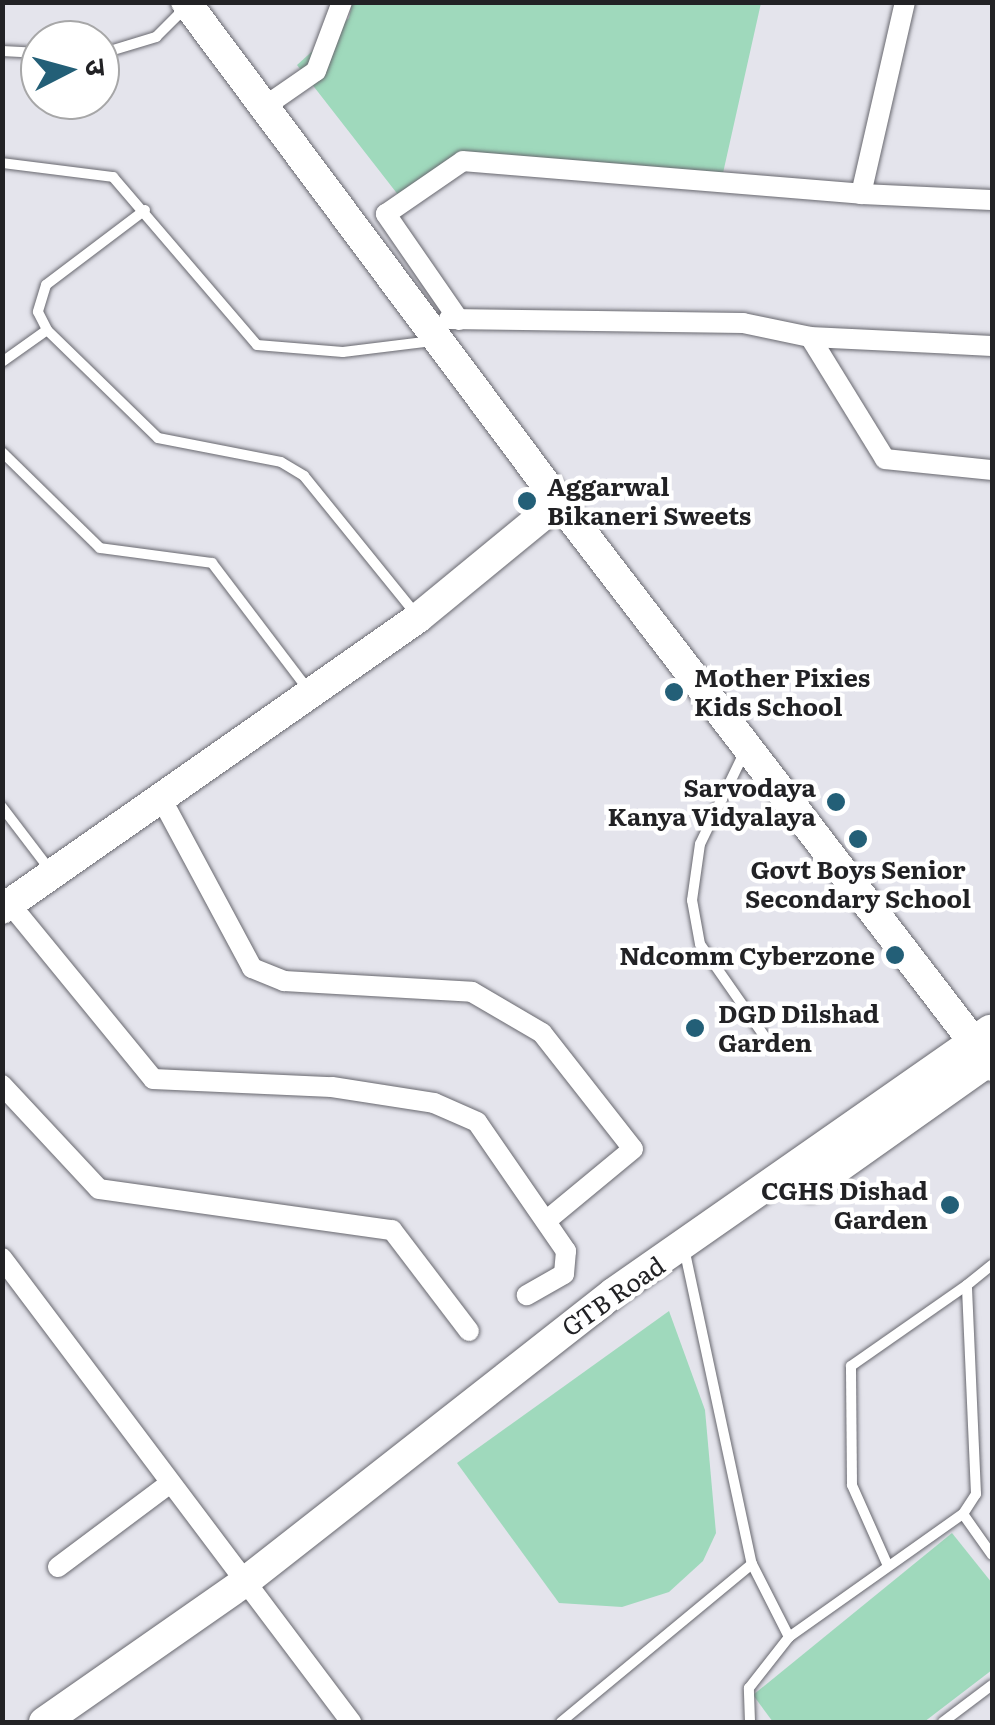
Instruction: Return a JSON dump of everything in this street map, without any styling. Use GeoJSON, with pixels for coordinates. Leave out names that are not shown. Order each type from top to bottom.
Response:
{"type":"FeatureCollection","features":[{"type":"Feature","properties":{"kind":"street"},"geometry":{"type":"LineString","coordinates":[[264,107],[316,72],[342,2]]}},
{"type":"Feature","properties":{"kind":"street"},"geometry":{"type":"LineString","coordinates":[[861,194],[905,2]]}},
{"type":"Feature","properties":{"kind":"street"},"geometry":{"type":"LineString","coordinates":[[188,4],[264,107],[439,326],[559,502],[989,1051]]}},
{"type":"Feature","properties":{"kind":"street"},"geometry":{"type":"LineString","coordinates":[[439,326],[386,214],[463,162],[861,194],[992,200]]}},
{"type":"Feature","properties":{"kind":"street"},"geometry":{"type":"LineString","coordinates":[[439,326],[743,323],[810,336],[992,346]]}},
{"type":"Feature","properties":{"kind":"street"},"geometry":{"type":"LineString","coordinates":[[810,336],[886,459],[992,470]]}},
{"type":"Feature","properties":{"kind":"street"},"geometry":{"type":"LineString","coordinates":[[526,1295],[569,1262],[546,1221],[477,1122],[455,1108],[332,1087],[153,1079],[6,906],[418,618],[559,502]]}},
{"type":"Feature","properties":{"kind":"street"},"geometry":{"type":"LineString","coordinates":[[161,798],[252,968],[284,981],[472,992],[542,1033],[634,1149],[546,1221]]}},
{"type":"Feature","properties":{"kind":"street","name":"GTB Road"},"geometry":{"type":"LineString","coordinates":[[44,1722],[246,1581],[271,1574],[619,1300],[989,1051]]}},
{"type":"Feature","properties":{"kind":"street"},"geometry":{"type":"LineString","coordinates":[[2,1084],[99,1189],[392,1230],[468,1332]]}},
{"type":"Feature","properties":{"kind":"street"},"geometry":{"type":"LineString","coordinates":[[2,1258],[351,1722]]}},
{"type":"Feature","properties":{"kind":"street"},"geometry":{"type":"LineString","coordinates":[[58,1567],[170,1484]]}},
{"type":"Feature","properties":{"kind":"lane"},"geometry":{"type":"LineString","coordinates":[[120,48],[156,38],[188,4]]}},
{"type":"Feature","properties":{"kind":"lane"},"geometry":{"type":"LineString","coordinates":[[2,163],[92,168],[145,210],[257,345],[373,351],[439,326]]}},
{"type":"Feature","properties":{"kind":"lane"},"geometry":{"type":"LineString","coordinates":[[145,210],[46,285],[38,312],[48,330],[158,438],[281,462],[304,476],[418,618]]}},
{"type":"Feature","properties":{"kind":"lane"},"geometry":{"type":"LineString","coordinates":[[2,362],[48,330]]}},
{"type":"Feature","properties":{"kind":"lane"},"geometry":{"type":"LineString","coordinates":[[2,452],[100,548],[212,563],[311,693]]}},
{"type":"Feature","properties":{"kind":"lane"},"geometry":{"type":"LineString","coordinates":[[748,746],[700,844],[692,900],[700,944],[767,1040]]}},
{"type":"Feature","properties":{"kind":"lane"},"geometry":{"type":"LineString","coordinates":[[2,807],[53,874]]}},
{"type":"Feature","properties":{"kind":"lane"},"geometry":{"type":"LineString","coordinates":[[687,1253],[752,1564],[789,1637]]}},
{"type":"Feature","properties":{"kind":"lane"},"geometry":{"type":"LineString","coordinates":[[888,1566],[852,1485],[851,1366],[992,1264]]}},
{"type":"Feature","properties":{"kind":"lane"},"geometry":{"type":"LineString","coordinates":[[750,1722],[748,1688],[789,1637],[963,1514],[977,1479],[966,1285]]}},
{"type":"Feature","properties":{"kind":"lane"},"geometry":{"type":"LineString","coordinates":[[963,1514],[992,1555]]}},
{"type":"Feature","properties":{"kind":"lane"},"geometry":{"type":"LineString","coordinates":[[561,1722],[752,1564]]}},
{"type":"Feature","properties":{"kind":"lane"},"geometry":{"type":"LineString","coordinates":[[943,1722],[992,1685]]}},
{"type":"Feature","properties":{"kind":"green space"},"geometry":{"type":"Polygon","coordinates":[[[352,3],[761,3],[719,191],[474,156],[399,196],[297,65],[349,18],[352,3]]]}},
{"type":"Feature","properties":{"kind":"green space"},"geometry":{"type":"Polygon","coordinates":[[[669,1311],[705,1410],[716,1533],[703,1561],[669,1592],[622,1607],[559,1603],[457,1463],[669,1311]]]}},
{"type":"Feature","properties":{"kind":"green space"},"geometry":{"type":"Polygon","coordinates":[[[952,1533],[992,1583],[992,1670],[924,1722],[773,1722],[753,1695],[952,1533]]]}},
{"type":"Feature","properties":{"kind":"place","name":"Aggarwal Bikaneri Sweets"},"geometry":{"type":"Point","coordinates":[527,501]}},
{"type":"Feature","properties":{"kind":"place","name":"Mother Pixies Kids School"},"geometry":{"type":"Point","coordinates":[674,692]}},
{"type":"Feature","properties":{"kind":"place","name":"Sarvodaya Kanya Vidyalaya"},"geometry":{"type":"Point","coordinates":[836,802]}},
{"type":"Feature","properties":{"kind":"place","name":"Govt Boys Senior Secondary School"},"geometry":{"type":"Point","coordinates":[858,839]}},
{"type":"Feature","properties":{"kind":"place","name":"Ndcomm Cyberzone"},"geometry":{"type":"Point","coordinates":[895,955]}},
{"type":"Feature","properties":{"kind":"place","name":"DGD Dilshad Garden"},"geometry":{"type":"Point","coordinates":[695,1028]}},
{"type":"Feature","properties":{"kind":"place","name":"CGHS Dishad Garden"},"geometry":{"type":"Point","coordinates":[950,1205]}}]}
